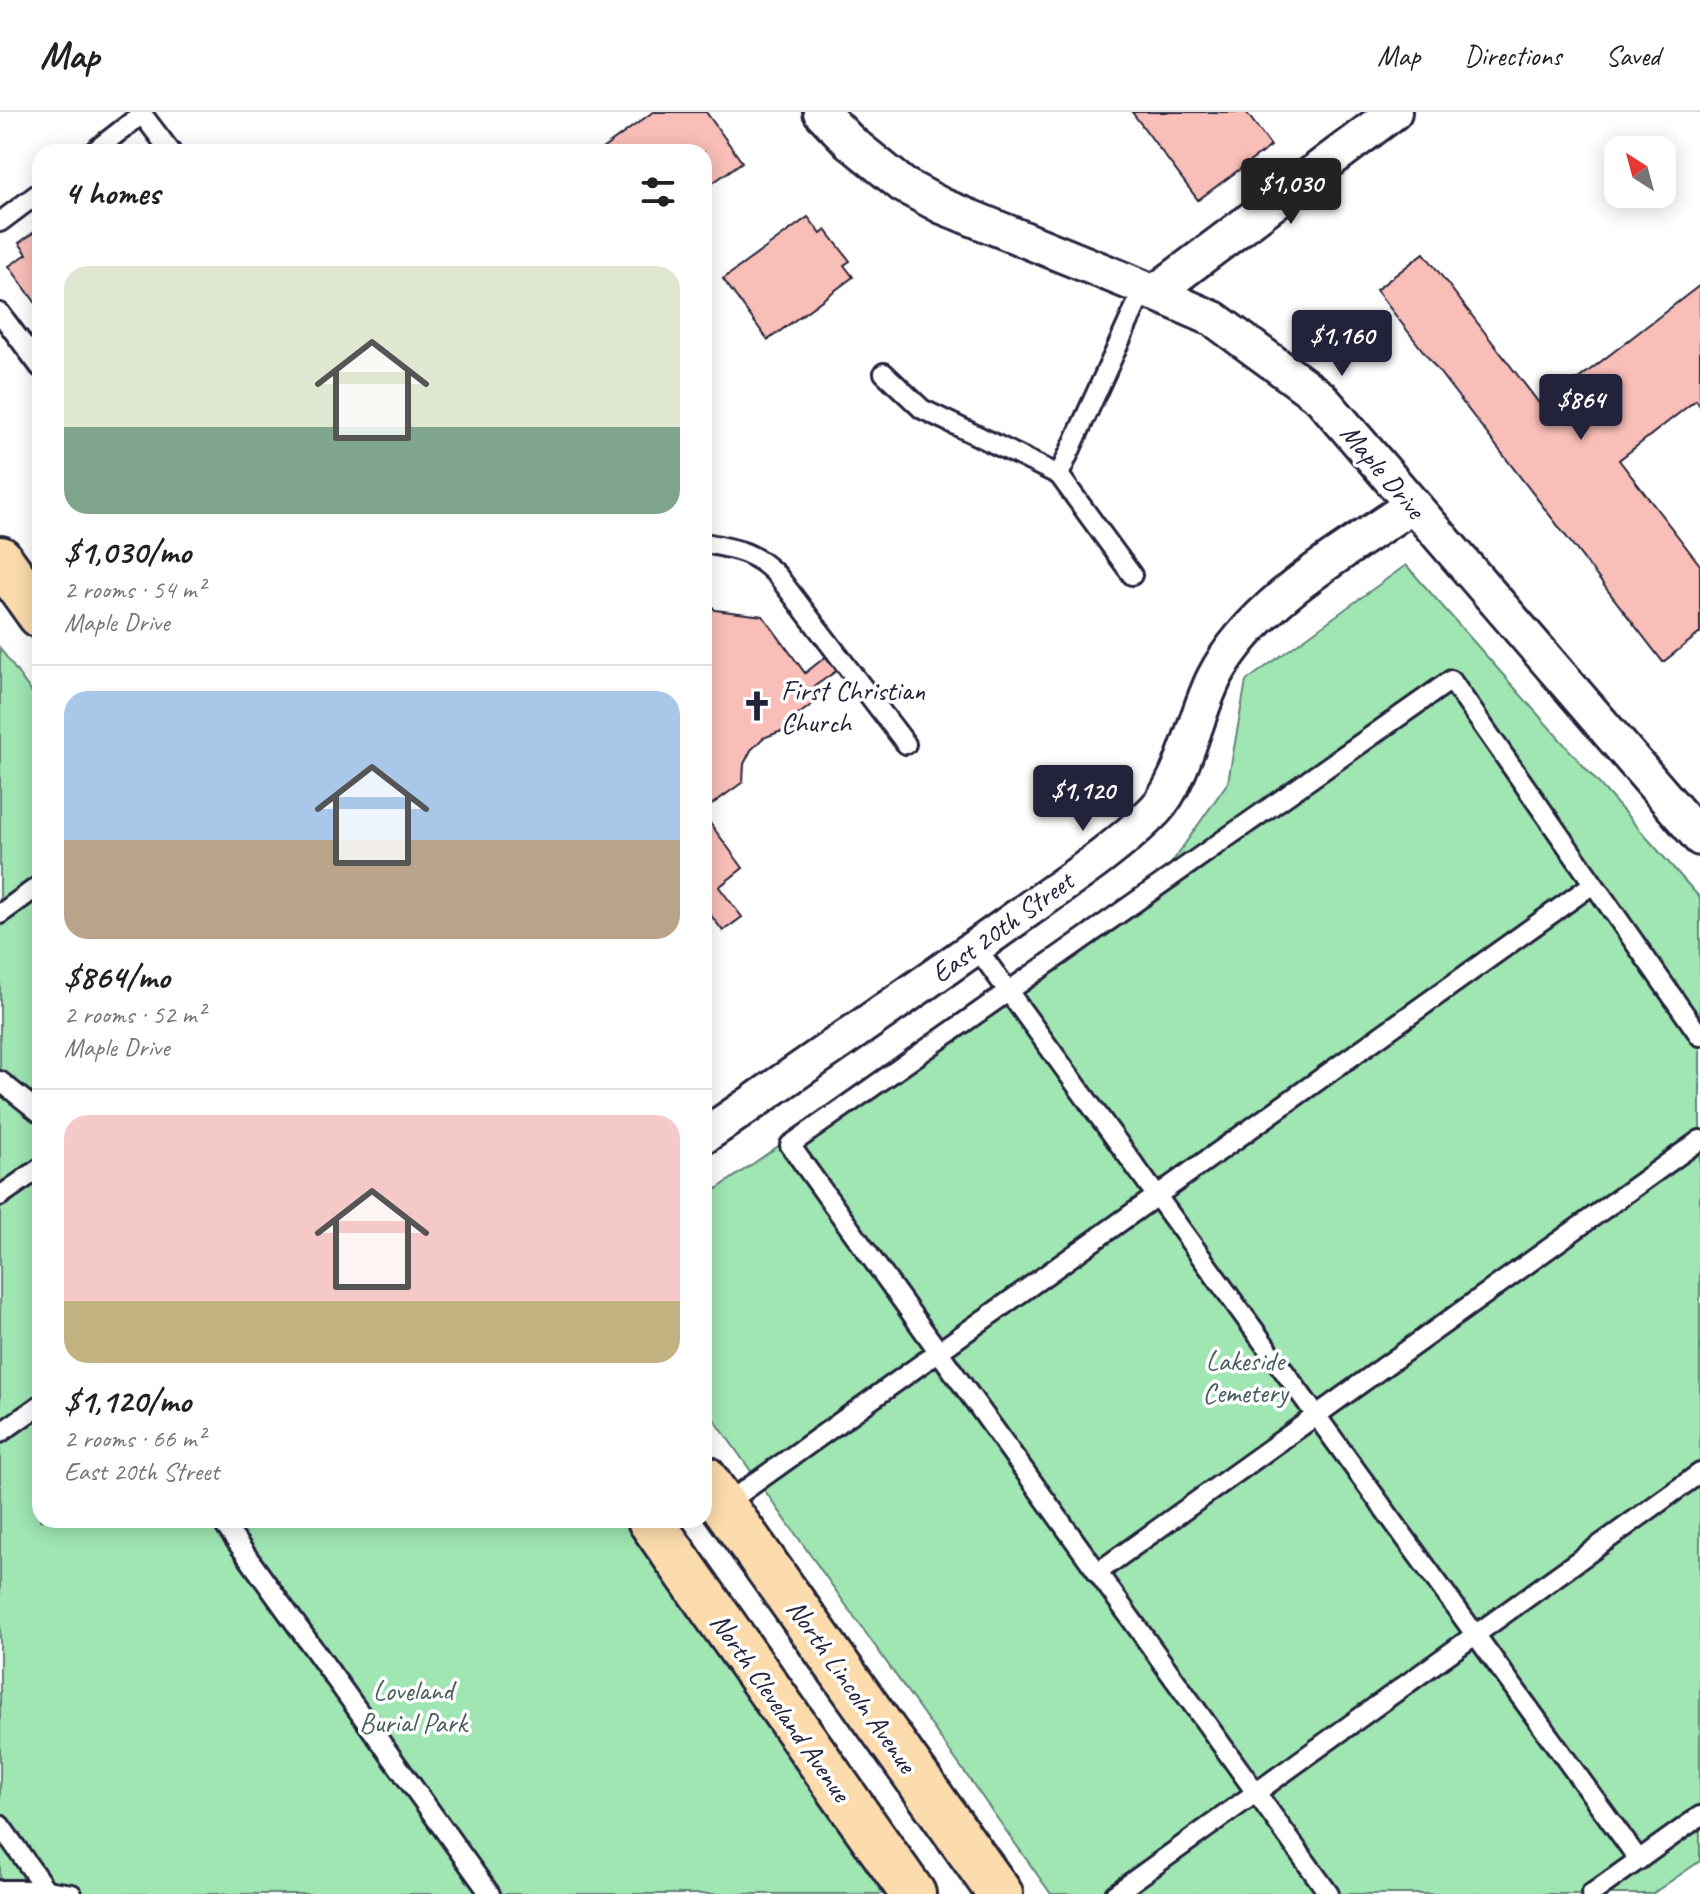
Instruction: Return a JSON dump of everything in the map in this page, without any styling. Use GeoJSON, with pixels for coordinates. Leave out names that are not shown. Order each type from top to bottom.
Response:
{"type":"FeatureCollection","features":[{"type":"Feature","properties":{"kind":"highway"},"geometry":{"type":"LineString","coordinates":[[0,559],[32,604]]}},
{"type":"Feature","properties":{"kind":"highway","name":"North Lincoln Avenue"},"geometry":{"type":"LineString","coordinates":[[714,1492],[1000,1894]]}},
{"type":"Feature","properties":{"kind":"highway","name":"North Cleveland Avenue"},"geometry":{"type":"LineString","coordinates":[[656,1528],[913,1894]]}},
{"type":"Feature","properties":{"kind":"street","name":"Maple Drive"},"geometry":{"type":"LineString","coordinates":[[821,112],[850,142],[903,185],[942,206],[1214,319],[1321,398],[1700,838]]}},
{"type":"Feature","properties":{"kind":"street"},"geometry":{"type":"LineString","coordinates":[[1149,290],[1394,112]]}},
{"type":"Feature","properties":{"kind":"street","name":"East 20th Street"},"geometry":{"type":"LineString","coordinates":[[712,1130],[976,947],[1104,854],[1157,808],[1182,765],[1195,720],[1233,645],[1257,618],[1328,563],[1412,505]]}},
{"type":"Feature","properties":{"kind":"lane"},"geometry":{"type":"LineString","coordinates":[[103,144],[142,114],[165,144]]}},
{"type":"Feature","properties":{"kind":"lane"},"geometry":{"type":"LineString","coordinates":[[0,222],[32,198]]}},
{"type":"Feature","properties":{"kind":"lane"},"geometry":{"type":"LineString","coordinates":[[1059,475],[1149,290]]}},
{"type":"Feature","properties":{"kind":"lane"},"geometry":{"type":"LineString","coordinates":[[0,313],[32,356]]}},
{"type":"Feature","properties":{"kind":"lane"},"geometry":{"type":"LineString","coordinates":[[884,373],[922,409],[1059,475],[1132,575]]}},
{"type":"Feature","properties":{"kind":"lane"},"geometry":{"type":"LineString","coordinates":[[712,544],[737,549],[760,558],[777,575],[906,744]]}},
{"type":"Feature","properties":{"kind":"lane"},"geometry":{"type":"LineString","coordinates":[[1329,1894],[790,1145],[1451,680],[1700,1036]]}},
{"type":"Feature","properties":{"kind":"lane"},"geometry":{"type":"LineString","coordinates":[[714,1492],[939,1351],[1593,884]]}},
{"type":"Feature","properties":{"kind":"lane"},"geometry":{"type":"LineString","coordinates":[[0,914],[32,891]]}},
{"type":"Feature","properties":{"kind":"lane"},"geometry":{"type":"LineString","coordinates":[[976,947],[1639,1860]]}},
{"type":"Feature","properties":{"kind":"lane"},"geometry":{"type":"LineString","coordinates":[[0,1081],[32,1107]]}},
{"type":"Feature","properties":{"kind":"lane"},"geometry":{"type":"LineString","coordinates":[[1098,1572],[1700,1140]]}},
{"type":"Feature","properties":{"kind":"lane"},"geometry":{"type":"LineString","coordinates":[[0,1196],[32,1174]]}},
{"type":"Feature","properties":{"kind":"lane"},"geometry":{"type":"LineString","coordinates":[[0,1433],[32,1411]]}},
{"type":"Feature","properties":{"kind":"lane"},"geometry":{"type":"LineString","coordinates":[[1115,1894],[1700,1473]]}},
{"type":"Feature","properties":{"kind":"lane"},"geometry":{"type":"LineString","coordinates":[[227,1528],[490,1894]]}},
{"type":"Feature","properties":{"kind":"lane"},"geometry":{"type":"LineString","coordinates":[[1591,1894],[1700,1816]]}},
{"type":"Feature","properties":{"kind":"lane"},"geometry":{"type":"LineString","coordinates":[[0,1825],[46,1890]]}},
{"type":"Feature","properties":{"kind":"lane"},"geometry":{"type":"LineString","coordinates":[[0,1890],[46,1890],[72,1894]]}},
{"type":"Feature","properties":{"kind":"green space","name":"Lakeside Cemetery"},"geometry":{"type":"Polygon","coordinates":[[[1406,565],[1700,898],[1700,1861],[1652,1894],[1051,1894],[712,1416],[712,1192],[1161,878],[1228,782],[1246,681],[1406,565]]]}},
{"type":"Feature","properties":{"kind":"green space","name":"Loveland Burial Park"},"geometry":{"type":"Polygon","coordinates":[[[0,648],[32,693],[32,1528],[629,1528],[890,1894],[0,1894],[0,648]]]}},
{"type":"Feature","properties":{"kind":"building"},"geometry":{"type":"Polygon","coordinates":[[[653,112],[706,112],[742,162],[712,183],[712,144],[609,144],[653,112]]]}},
{"type":"Feature","properties":{"kind":"building"},"geometry":{"type":"Polygon","coordinates":[[[1132,112],[1246,112],[1271,146],[1198,200],[1132,112]]]}},
{"type":"Feature","properties":{"kind":"building"},"geometry":{"type":"Polygon","coordinates":[[[808,217],[821,234],[826,230],[850,261],[844,265],[853,277],[768,340],[723,279],[808,217]]]}},
{"type":"Feature","properties":{"kind":"building"},"geometry":{"type":"Polygon","coordinates":[[[32,234],[32,298],[9,266],[27,254],[19,243],[32,234]]]}},
{"type":"Feature","properties":{"kind":"building"},"geometry":{"type":"Polygon","coordinates":[[[1424,253],[1542,407],[1700,285],[1700,406],[1696,400],[1619,460],[1700,565],[1700,633],[1663,662],[1376,290],[1424,253]]]}},
{"type":"Feature","properties":{"kind":"building","name":"First Christian Church"},"geometry":{"type":"Polygon","coordinates":[[[712,606],[715,610],[763,616],[805,673],[828,655],[839,669],[815,686],[823,696],[798,715],[796,730],[763,738],[751,750],[744,764],[743,782],[712,804],[712,606]]]}},
{"type":"Feature","properties":{"kind":"building"},"geometry":{"type":"Polygon","coordinates":[[[712,826],[743,868],[719,887],[742,917],[723,931],[712,917],[712,826]]]}},
{"type":"Feature","properties":{"kind":"place","name":"First Christian Church"},"geometry":{"type":"Point","coordinates":[757,706]}}]}
